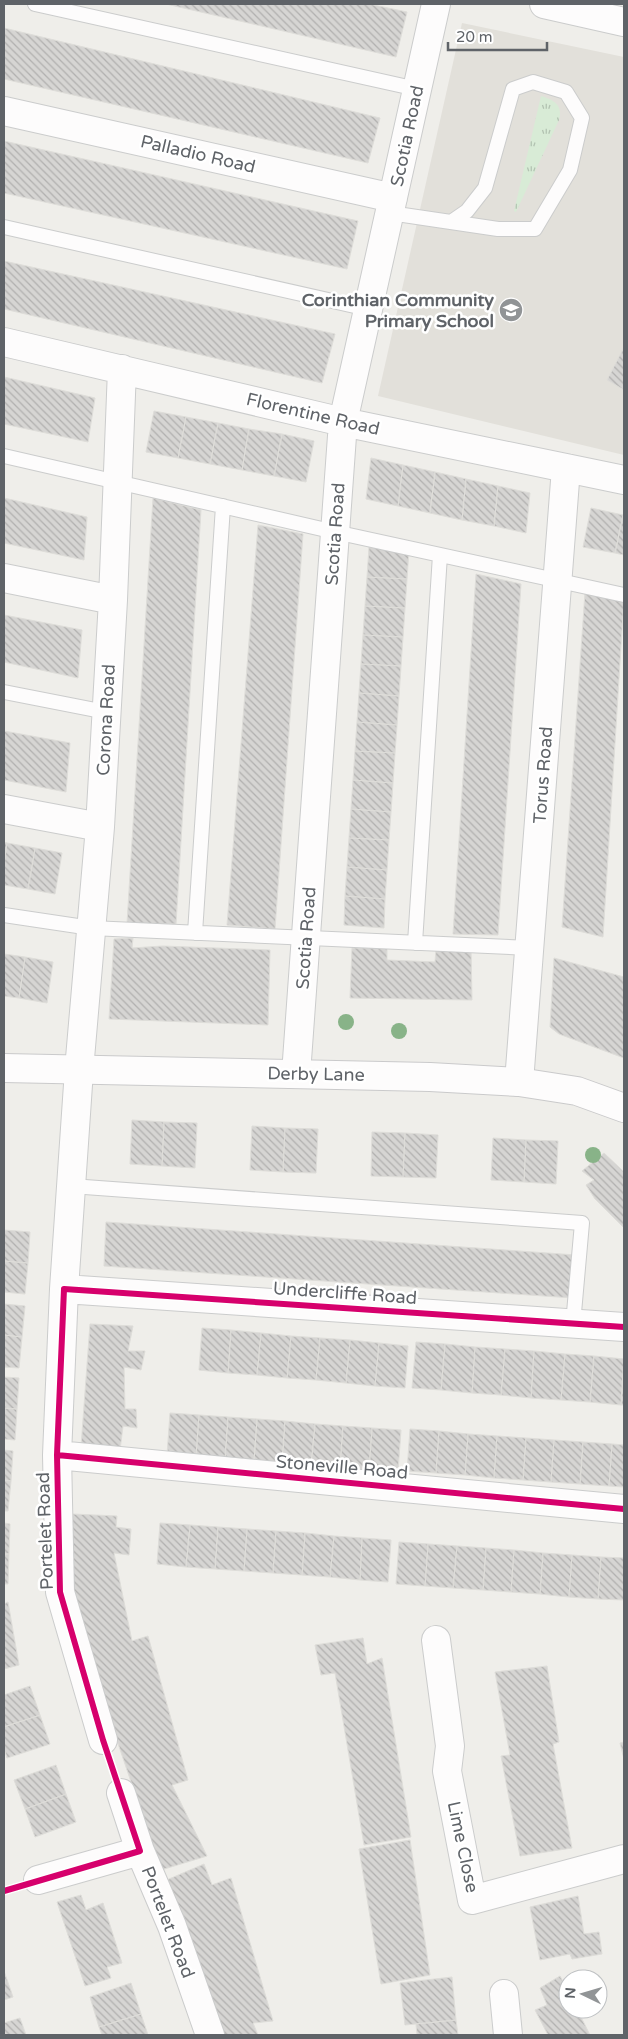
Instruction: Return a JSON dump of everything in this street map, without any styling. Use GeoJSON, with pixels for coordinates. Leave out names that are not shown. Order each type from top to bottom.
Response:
{"type":"FeatureCollection","features":[{"type":"Feature","properties":{"kind":"street","name":"Scotia Road"},"geometry":{"type":"LineString","coordinates":[[296,1074],[343,422],[436,4]]}},
{"type":"Feature","properties":{"kind":"street"},"geometry":{"type":"LineString","coordinates":[[544,4],[624,22]]}},
{"type":"Feature","properties":{"kind":"street","name":"Palladio Road"},"geometry":{"type":"LineString","coordinates":[[4,110],[391,205]]}},
{"type":"Feature","properties":{"kind":"street","name":"Florentine Road"},"geometry":{"type":"LineString","coordinates":[[4,342],[343,422],[624,480]]}},
{"type":"Feature","properties":{"kind":"street","name":"Corona Road"},"geometry":{"type":"LineString","coordinates":[[79,1070],[100,827],[113,600],[122,369]]}},
{"type":"Feature","properties":{"kind":"street","name":"Torus Road"},"geometry":{"type":"LineString","coordinates":[[519,1082],[566,468]]}},
{"type":"Feature","properties":{"kind":"street"},"geometry":{"type":"LineString","coordinates":[[4,578],[113,600]]}},
{"type":"Feature","properties":{"kind":"street"},"geometry":{"type":"LineString","coordinates":[[4,808],[100,827]]}},
{"type":"Feature","properties":{"kind":"street","name":"Derby Lane"},"geometry":{"type":"LineString","coordinates":[[4,1068],[296,1074],[519,1082],[577,1091],[624,1108]]}},
{"type":"Feature","properties":{"kind":"street","name":"Portelet Road"},"geometry":{"type":"LineString","coordinates":[[79,1070],[64,1289],[57,1455],[60,1592],[103,1740]]}},
{"type":"Feature","properties":{"kind":"street","name":"Undercliffe Road"},"geometry":{"type":"LineString","coordinates":[[64,1289],[624,1327]]}},
{"type":"Feature","properties":{"kind":"street","name":"Stoneville Road"},"geometry":{"type":"LineString","coordinates":[[57,1455],[624,1509]]}},
{"type":"Feature","properties":{"kind":"street","name":"Lime Close"},"geometry":{"type":"LineString","coordinates":[[436,1640],[450,1746],[447,1771],[472,1900],[624,1859]]}},
{"type":"Feature","properties":{"kind":"street","name":"Portelet Road"},"geometry":{"type":"LineString","coordinates":[[121,1793],[140,1850],[172,1926],[210,2035]]}},
{"type":"Feature","properties":{"kind":"street"},"geometry":{"type":"LineString","coordinates":[[38,1880],[140,1850]]}},
{"type":"Feature","properties":{"kind":"street"},"geometry":{"type":"LineString","coordinates":[[504,1994],[508,2035]]}},
{"type":"Feature","properties":{"kind":"lane"},"geometry":{"type":"LineString","coordinates":[[35,4],[417,89]]}},
{"type":"Feature","properties":{"kind":"lane"},"geometry":{"type":"LineString","coordinates":[[391,205],[451,222],[498,229],[535,229],[570,170],[582,118],[566,92],[533,82],[513,89],[485,188],[466,211],[451,222]]}},
{"type":"Feature","properties":{"kind":"lane"},"geometry":{"type":"LineString","coordinates":[[4,227],[368,309]]}},
{"type":"Feature","properties":{"kind":"lane"},"geometry":{"type":"LineString","coordinates":[[4,456],[335,532],[624,594]]}},
{"type":"Feature","properties":{"kind":"lane"},"geometry":{"type":"LineString","coordinates":[[195,933],[223,506]]}},
{"type":"Feature","properties":{"kind":"lane"},"geometry":{"type":"LineString","coordinates":[[415,943],[440,555]]}},
{"type":"Feature","properties":{"kind":"lane"},"geometry":{"type":"LineString","coordinates":[[4,692],[106,712]]}},
{"type":"Feature","properties":{"kind":"lane"},"geometry":{"type":"LineString","coordinates":[[4,915],[91,928],[530,948]]}},
{"type":"Feature","properties":{"kind":"lane"},"geometry":{"type":"LineString","coordinates":[[71,1186],[582,1223],[573,1324]]}},
{"type":"Feature","properties":{"kind":"shaded area","name":"Corinthian Community Primary School"},"geometry":{"type":"Polygon","coordinates":[[[462,23],[624,57],[624,455],[378,396],[462,23]]]}},
{"type":"Feature","properties":{"kind":"green space"},"geometry":{"type":"Polygon","coordinates":[[[541,96],[550,99],[556,104],[560,110],[559,120],[516,212],[514,211],[541,96]]]}},
{"type":"Feature","properties":{"kind":"building"},"geometry":{"type":"Polygon","coordinates":[[[166,4],[369,4],[407,12],[396,57],[166,4]]]}},
{"type":"Feature","properties":{"kind":"building"},"geometry":{"type":"Polygon","coordinates":[[[4,28],[380,118],[368,163],[4,79],[4,28]]]}},
{"type":"Feature","properties":{"kind":"building"},"geometry":{"type":"Polygon","coordinates":[[[4,141],[358,221],[347,269],[4,193],[4,141]]]}},
{"type":"Feature","properties":{"kind":"building"},"geometry":{"type":"Polygon","coordinates":[[[4,261],[335,334],[322,383],[4,309],[4,261]]]}},
{"type":"Feature","properties":{"kind":"building"},"geometry":{"type":"Polygon","coordinates":[[[624,347],[624,390],[607,380],[624,347]]]}},
{"type":"Feature","properties":{"kind":"building"},"geometry":{"type":"Polygon","coordinates":[[[4,377],[95,398],[88,442],[4,424],[4,377]]]}},
{"type":"Feature","properties":{"kind":"building"},"geometry":{"type":"Polygon","coordinates":[[[154,411],[186,417],[178,458],[146,452],[154,411]]]}},
{"type":"Feature","properties":{"kind":"building"},"geometry":{"type":"Polygon","coordinates":[[[186,417],[218,423],[210,464],[178,458],[186,417]]]}},
{"type":"Feature","properties":{"kind":"building"},"geometry":{"type":"Polygon","coordinates":[[[218,423],[249,429],[242,470],[210,464],[218,423]]]}},
{"type":"Feature","properties":{"kind":"building"},"geometry":{"type":"Polygon","coordinates":[[[249,429],[282,434],[274,476],[242,470],[249,429]]]}},
{"type":"Feature","properties":{"kind":"building"},"geometry":{"type":"Polygon","coordinates":[[[282,434],[314,441],[306,482],[274,476],[282,434]]]}},
{"type":"Feature","properties":{"kind":"building"},"geometry":{"type":"Polygon","coordinates":[[[371,458],[403,465],[398,506],[366,499],[371,458]]]}},
{"type":"Feature","properties":{"kind":"building"},"geometry":{"type":"Polygon","coordinates":[[[403,465],[435,472],[430,513],[398,506],[403,465]]]}},
{"type":"Feature","properties":{"kind":"building"},"geometry":{"type":"Polygon","coordinates":[[[435,472],[466,479],[462,520],[430,513],[435,472]]]}},
{"type":"Feature","properties":{"kind":"building"},"geometry":{"type":"Polygon","coordinates":[[[466,479],[498,486],[494,526],[462,520],[466,479]]]}},
{"type":"Feature","properties":{"kind":"building"},"geometry":{"type":"Polygon","coordinates":[[[498,486],[530,493],[526,533],[494,526],[498,486]]]}},
{"type":"Feature","properties":{"kind":"building"},"geometry":{"type":"Polygon","coordinates":[[[4,498],[87,517],[84,560],[4,543],[4,498]]]}},
{"type":"Feature","properties":{"kind":"building"},"geometry":{"type":"Polygon","coordinates":[[[153,498],[201,510],[176,924],[127,923],[153,498]]]}},
{"type":"Feature","properties":{"kind":"building"},"geometry":{"type":"Polygon","coordinates":[[[591,508],[623,515],[615,553],[583,547],[591,508]]]}},
{"type":"Feature","properties":{"kind":"building"},"geometry":{"type":"Polygon","coordinates":[[[624,515],[624,555],[615,553],[624,515]]]}},
{"type":"Feature","properties":{"kind":"building"},"geometry":{"type":"Polygon","coordinates":[[[258,525],[303,534],[275,929],[227,925],[258,525]]]}},
{"type":"Feature","properties":{"kind":"building"},"geometry":{"type":"Polygon","coordinates":[[[369,547],[409,550],[407,579],[367,577],[369,547]]]}},
{"type":"Feature","properties":{"kind":"building"},"geometry":{"type":"Polygon","coordinates":[[[476,574],[521,584],[498,935],[453,934],[476,574]]]}},
{"type":"Feature","properties":{"kind":"building"},"geometry":{"type":"Polygon","coordinates":[[[367,577],[407,579],[405,608],[365,606],[367,577]]]}},
{"type":"Feature","properties":{"kind":"building"},"geometry":{"type":"Polygon","coordinates":[[[585,592],[624,598],[603,937],[562,927],[585,592]]]}},
{"type":"Feature","properties":{"kind":"building"},"geometry":{"type":"Polygon","coordinates":[[[365,606],[405,608],[403,637],[363,635],[365,606]]]}},
{"type":"Feature","properties":{"kind":"building"},"geometry":{"type":"Polygon","coordinates":[[[4,615],[82,630],[78,678],[4,662],[4,615]]]}},
{"type":"Feature","properties":{"kind":"building"},"geometry":{"type":"Polygon","coordinates":[[[363,635],[403,637],[401,666],[361,664],[363,635]]]}},
{"type":"Feature","properties":{"kind":"building"},"geometry":{"type":"Polygon","coordinates":[[[361,664],[401,666],[399,696],[359,693],[361,664]]]}},
{"type":"Feature","properties":{"kind":"building"},"geometry":{"type":"Polygon","coordinates":[[[359,693],[399,696],[397,725],[357,722],[359,693]]]}},
{"type":"Feature","properties":{"kind":"building"},"geometry":{"type":"Polygon","coordinates":[[[357,722],[397,725],[395,753],[355,751],[357,722]]]}},
{"type":"Feature","properties":{"kind":"building"},"geometry":{"type":"Polygon","coordinates":[[[4,731],[70,743],[66,792],[4,780],[4,731]]]}},
{"type":"Feature","properties":{"kind":"building"},"geometry":{"type":"Polygon","coordinates":[[[355,751],[395,753],[393,783],[353,780],[355,751]]]}},
{"type":"Feature","properties":{"kind":"building"},"geometry":{"type":"Polygon","coordinates":[[[353,780],[393,783],[391,812],[351,809],[353,780]]]}},
{"type":"Feature","properties":{"kind":"building"},"geometry":{"type":"Polygon","coordinates":[[[351,809],[391,812],[389,840],[349,838],[351,809]]]}},
{"type":"Feature","properties":{"kind":"building"},"geometry":{"type":"Polygon","coordinates":[[[349,838],[389,840],[387,870],[347,867],[349,838]]]}},
{"type":"Feature","properties":{"kind":"building"},"geometry":{"type":"Polygon","coordinates":[[[4,842],[7,843],[4,865],[4,842]]]}},
{"type":"Feature","properties":{"kind":"building"},"geometry":{"type":"Polygon","coordinates":[[[7,843],[35,848],[28,889],[4,885],[7,843]]]}},
{"type":"Feature","properties":{"kind":"building"},"geometry":{"type":"Polygon","coordinates":[[[35,848],[62,853],[55,894],[28,889],[35,848]]]}},
{"type":"Feature","properties":{"kind":"building"},"geometry":{"type":"Polygon","coordinates":[[[347,867],[387,870],[385,899],[345,896],[347,867]]]}},
{"type":"Feature","properties":{"kind":"building"},"geometry":{"type":"Polygon","coordinates":[[[345,896],[385,899],[384,928],[344,925],[345,896]]]}},
{"type":"Feature","properties":{"kind":"building"},"geometry":{"type":"Polygon","coordinates":[[[133,938],[132,948],[163,946],[270,950],[268,1025],[109,1019],[114,939],[133,938]]]}},
{"type":"Feature","properties":{"kind":"building"},"geometry":{"type":"Polygon","coordinates":[[[352,948],[387,948],[387,960],[435,962],[436,950],[471,949],[472,1000],[350,998],[352,948]]]}},
{"type":"Feature","properties":{"kind":"building"},"geometry":{"type":"Polygon","coordinates":[[[4,954],[25,957],[19,998],[4,996],[4,954]]]}},
{"type":"Feature","properties":{"kind":"building"},"geometry":{"type":"Polygon","coordinates":[[[25,957],[53,962],[47,1003],[19,998],[25,957]]]}},
{"type":"Feature","properties":{"kind":"building"},"geometry":{"type":"Polygon","coordinates":[[[554,958],[624,977],[624,1058],[559,1034],[550,1027],[554,958]]]}},
{"type":"Feature","properties":{"kind":"building"},"geometry":{"type":"Polygon","coordinates":[[[132,1120],[164,1122],[162,1166],[130,1164],[132,1120]]]}},
{"type":"Feature","properties":{"kind":"building"},"geometry":{"type":"Polygon","coordinates":[[[164,1122],[197,1123],[195,1168],[162,1166],[164,1122]]]}},
{"type":"Feature","properties":{"kind":"building"},"geometry":{"type":"Polygon","coordinates":[[[252,1126],[285,1128],[283,1172],[250,1170],[252,1126]]]}},
{"type":"Feature","properties":{"kind":"building"},"geometry":{"type":"Polygon","coordinates":[[[285,1128],[318,1129],[316,1173],[283,1172],[285,1128]]]}},
{"type":"Feature","properties":{"kind":"building"},"geometry":{"type":"Polygon","coordinates":[[[372,1132],[405,1133],[403,1177],[371,1176],[372,1132]]]}},
{"type":"Feature","properties":{"kind":"building"},"geometry":{"type":"Polygon","coordinates":[[[405,1133],[438,1135],[436,1178],[403,1177],[405,1133]]]}},
{"type":"Feature","properties":{"kind":"building"},"geometry":{"type":"Polygon","coordinates":[[[493,1138],[526,1140],[524,1182],[491,1180],[493,1138]]]}},
{"type":"Feature","properties":{"kind":"building"},"geometry":{"type":"Polygon","coordinates":[[[526,1140],[558,1141],[556,1184],[524,1182],[526,1140]]]}},
{"type":"Feature","properties":{"kind":"building"},"geometry":{"type":"Polygon","coordinates":[[[604,1153],[624,1172],[624,1228],[595,1199],[586,1185],[594,1180],[582,1171],[604,1153]]]}},
{"type":"Feature","properties":{"kind":"building"},"geometry":{"type":"Polygon","coordinates":[[[106,1222],[576,1255],[573,1298],[104,1266],[106,1222]]]}},
{"type":"Feature","properties":{"kind":"building"},"geometry":{"type":"Polygon","coordinates":[[[4,1230],[30,1232],[28,1263],[4,1261],[4,1230]]]}},
{"type":"Feature","properties":{"kind":"building"},"geometry":{"type":"Polygon","coordinates":[[[4,1261],[28,1263],[25,1294],[4,1292],[4,1261]]]}},
{"type":"Feature","properties":{"kind":"building"},"geometry":{"type":"Polygon","coordinates":[[[4,1304],[25,1306],[22,1337],[4,1335],[4,1304]]]}},
{"type":"Feature","properties":{"kind":"building"},"geometry":{"type":"Polygon","coordinates":[[[90,1324],[133,1326],[128,1351],[145,1351],[141,1370],[124,1367],[125,1409],[136,1409],[137,1428],[123,1426],[120,1450],[81,1447],[90,1324]]]}},
{"type":"Feature","properties":{"kind":"building"},"geometry":{"type":"Polygon","coordinates":[[[202,1328],[231,1330],[228,1373],[199,1370],[202,1328]]]}},
{"type":"Feature","properties":{"kind":"building"},"geometry":{"type":"Polygon","coordinates":[[[231,1330],[261,1333],[257,1375],[228,1373],[231,1330]]]}},
{"type":"Feature","properties":{"kind":"building"},"geometry":{"type":"Polygon","coordinates":[[[261,1333],[291,1336],[287,1378],[257,1375],[261,1333]]]}},
{"type":"Feature","properties":{"kind":"building"},"geometry":{"type":"Polygon","coordinates":[[[4,1335],[22,1337],[19,1368],[4,1367],[4,1335]]]}},
{"type":"Feature","properties":{"kind":"building"},"geometry":{"type":"Polygon","coordinates":[[[291,1336],[320,1338],[316,1380],[287,1378],[291,1336]]]}},
{"type":"Feature","properties":{"kind":"building"},"geometry":{"type":"Polygon","coordinates":[[[320,1338],[350,1340],[346,1383],[316,1380],[320,1338]]]}},
{"type":"Feature","properties":{"kind":"building"},"geometry":{"type":"Polygon","coordinates":[[[350,1340],[379,1343],[375,1386],[346,1383],[350,1340]]]}},
{"type":"Feature","properties":{"kind":"building"},"geometry":{"type":"Polygon","coordinates":[[[416,1342],[445,1344],[441,1390],[412,1388],[416,1342]]]}},
{"type":"Feature","properties":{"kind":"building"},"geometry":{"type":"Polygon","coordinates":[[[379,1343],[408,1346],[405,1388],[375,1386],[379,1343]]]}},
{"type":"Feature","properties":{"kind":"building"},"geometry":{"type":"Polygon","coordinates":[[[445,1344],[475,1347],[472,1393],[441,1390],[445,1344]]]}},
{"type":"Feature","properties":{"kind":"building"},"geometry":{"type":"Polygon","coordinates":[[[475,1347],[505,1349],[501,1395],[472,1393],[475,1347]]]}},
{"type":"Feature","properties":{"kind":"building"},"geometry":{"type":"Polygon","coordinates":[[[505,1349],[534,1351],[531,1398],[501,1395],[505,1349]]]}},
{"type":"Feature","properties":{"kind":"building"},"geometry":{"type":"Polygon","coordinates":[[[534,1351],[565,1354],[561,1400],[531,1398],[534,1351]]]}},
{"type":"Feature","properties":{"kind":"building"},"geometry":{"type":"Polygon","coordinates":[[[565,1354],[594,1356],[590,1402],[561,1400],[565,1354]]]}},
{"type":"Feature","properties":{"kind":"building"},"geometry":{"type":"Polygon","coordinates":[[[594,1356],[624,1359],[621,1405],[590,1402],[594,1356]]]}},
{"type":"Feature","properties":{"kind":"building"},"geometry":{"type":"Polygon","coordinates":[[[624,1359],[624,1405],[621,1405],[624,1359]]]}},
{"type":"Feature","properties":{"kind":"building"},"geometry":{"type":"Polygon","coordinates":[[[4,1377],[19,1378],[17,1409],[4,1408],[4,1377]]]}},
{"type":"Feature","properties":{"kind":"building"},"geometry":{"type":"Polygon","coordinates":[[[4,1408],[17,1409],[15,1440],[4,1439],[4,1408]]]}},
{"type":"Feature","properties":{"kind":"building"},"geometry":{"type":"Polygon","coordinates":[[[170,1413],[199,1415],[196,1457],[167,1455],[170,1413]]]}},
{"type":"Feature","properties":{"kind":"building"},"geometry":{"type":"Polygon","coordinates":[[[199,1415],[228,1417],[225,1459],[196,1457],[199,1415]]]}},
{"type":"Feature","properties":{"kind":"building"},"geometry":{"type":"Polygon","coordinates":[[[228,1417],[257,1419],[254,1461],[225,1459],[228,1417]]]}},
{"type":"Feature","properties":{"kind":"building"},"geometry":{"type":"Polygon","coordinates":[[[257,1419],[285,1421],[282,1463],[254,1461],[257,1419]]]}},
{"type":"Feature","properties":{"kind":"building"},"geometry":{"type":"Polygon","coordinates":[[[285,1421],[315,1424],[311,1465],[282,1463],[285,1421]]]}},
{"type":"Feature","properties":{"kind":"building"},"geometry":{"type":"Polygon","coordinates":[[[315,1424],[343,1426],[340,1467],[311,1465],[315,1424]]]}},
{"type":"Feature","properties":{"kind":"building"},"geometry":{"type":"Polygon","coordinates":[[[343,1426],[372,1428],[369,1470],[340,1467],[343,1426]]]}},
{"type":"Feature","properties":{"kind":"building"},"geometry":{"type":"Polygon","coordinates":[[[372,1428],[401,1430],[398,1472],[369,1470],[372,1428]]]}},
{"type":"Feature","properties":{"kind":"building"},"geometry":{"type":"Polygon","coordinates":[[[410,1429],[439,1431],[436,1473],[407,1471],[410,1429]]]}},
{"type":"Feature","properties":{"kind":"building"},"geometry":{"type":"Polygon","coordinates":[[[439,1431],[468,1434],[465,1475],[436,1473],[439,1431]]]}},
{"type":"Feature","properties":{"kind":"building"},"geometry":{"type":"Polygon","coordinates":[[[468,1434],[497,1436],[494,1478],[465,1475],[468,1434]]]}},
{"type":"Feature","properties":{"kind":"building"},"geometry":{"type":"Polygon","coordinates":[[[497,1436],[526,1438],[523,1480],[494,1478],[497,1436]]]}},
{"type":"Feature","properties":{"kind":"building"},"geometry":{"type":"Polygon","coordinates":[[[526,1438],[554,1440],[551,1482],[523,1480],[526,1438]]]}},
{"type":"Feature","properties":{"kind":"building"},"geometry":{"type":"Polygon","coordinates":[[[554,1440],[583,1442],[580,1484],[551,1482],[554,1440]]]}},
{"type":"Feature","properties":{"kind":"building"},"geometry":{"type":"Polygon","coordinates":[[[583,1442],[612,1444],[609,1486],[580,1484],[583,1442]]]}},
{"type":"Feature","properties":{"kind":"building"},"geometry":{"type":"Polygon","coordinates":[[[612,1444],[624,1445],[624,1487],[609,1486],[612,1444]]]}},
{"type":"Feature","properties":{"kind":"building"},"geometry":{"type":"Polygon","coordinates":[[[4,1450],[13,1451],[11,1481],[4,1480],[4,1450]]]}},
{"type":"Feature","properties":{"kind":"building"},"geometry":{"type":"Polygon","coordinates":[[[4,1480],[11,1481],[8,1511],[4,1511],[4,1480]]]}},
{"type":"Feature","properties":{"kind":"building"},"geometry":{"type":"Polygon","coordinates":[[[72,1514],[117,1516],[116,1527],[131,1529],[129,1555],[114,1553],[132,1641],[148,1636],[188,1780],[172,1785],[207,1856],[161,1870],[93,1670],[73,1591],[72,1514]]]}},
{"type":"Feature","properties":{"kind":"building"},"geometry":{"type":"Polygon","coordinates":[[[4,1523],[10,1524],[9,1554],[4,1554],[4,1523]]]}},
{"type":"Feature","properties":{"kind":"building"},"geometry":{"type":"Polygon","coordinates":[[[160,1523],[190,1525],[186,1567],[157,1564],[160,1523]]]}},
{"type":"Feature","properties":{"kind":"building"},"geometry":{"type":"Polygon","coordinates":[[[190,1525],[218,1527],[215,1569],[186,1567],[190,1525]]]}},
{"type":"Feature","properties":{"kind":"building"},"geometry":{"type":"Polygon","coordinates":[[[218,1527],[247,1529],[244,1571],[215,1569],[218,1527]]]}},
{"type":"Feature","properties":{"kind":"building"},"geometry":{"type":"Polygon","coordinates":[[[247,1529],[276,1531],[273,1573],[244,1571],[247,1529]]]}},
{"type":"Feature","properties":{"kind":"building"},"geometry":{"type":"Polygon","coordinates":[[[276,1531],[305,1533],[302,1575],[273,1573],[276,1531]]]}},
{"type":"Feature","properties":{"kind":"building"},"geometry":{"type":"Polygon","coordinates":[[[305,1533],[334,1536],[330,1577],[302,1575],[305,1533]]]}},
{"type":"Feature","properties":{"kind":"building"},"geometry":{"type":"Polygon","coordinates":[[[334,1536],[362,1538],[360,1580],[330,1577],[334,1536]]]}},
{"type":"Feature","properties":{"kind":"building"},"geometry":{"type":"Polygon","coordinates":[[[362,1538],[391,1540],[388,1582],[360,1580],[362,1538]]]}},
{"type":"Feature","properties":{"kind":"building"},"geometry":{"type":"Polygon","coordinates":[[[399,1542],[428,1544],[425,1586],[396,1584],[399,1542]]]}},
{"type":"Feature","properties":{"kind":"building"},"geometry":{"type":"Polygon","coordinates":[[[428,1544],[457,1546],[453,1588],[425,1586],[428,1544]]]}},
{"type":"Feature","properties":{"kind":"building"},"geometry":{"type":"Polygon","coordinates":[[[457,1546],[486,1548],[483,1590],[453,1588],[457,1546]]]}},
{"type":"Feature","properties":{"kind":"building"},"geometry":{"type":"Polygon","coordinates":[[[486,1548],[514,1550],[511,1592],[483,1590],[486,1548]]]}},
{"type":"Feature","properties":{"kind":"building"},"geometry":{"type":"Polygon","coordinates":[[[514,1550],[543,1553],[540,1594],[511,1592],[514,1550]]]}},
{"type":"Feature","properties":{"kind":"building"},"geometry":{"type":"Polygon","coordinates":[[[543,1553],[572,1555],[569,1597],[540,1594],[543,1553]]]}},
{"type":"Feature","properties":{"kind":"building"},"geometry":{"type":"Polygon","coordinates":[[[4,1554],[9,1554],[8,1584],[4,1584],[4,1554]]]}},
{"type":"Feature","properties":{"kind":"building"},"geometry":{"type":"Polygon","coordinates":[[[572,1555],[601,1557],[598,1599],[569,1597],[572,1555]]]}},
{"type":"Feature","properties":{"kind":"building"},"geometry":{"type":"Polygon","coordinates":[[[601,1557],[624,1558],[624,1600],[598,1599],[601,1557]]]}},
{"type":"Feature","properties":{"kind":"building"},"geometry":{"type":"Polygon","coordinates":[[[8,1602],[19,1665],[4,1669],[4,1604],[8,1602]]]}},
{"type":"Feature","properties":{"kind":"building"},"geometry":{"type":"Polygon","coordinates":[[[363,1638],[367,1664],[382,1658],[411,1837],[364,1845],[335,1673],[321,1675],[315,1645],[363,1638]]]}},
{"type":"Feature","properties":{"kind":"building"},"geometry":{"type":"Polygon","coordinates":[[[547,1666],[559,1742],[553,1744],[572,1848],[520,1856],[501,1756],[510,1755],[495,1672],[547,1666]]]}},
{"type":"Feature","properties":{"kind":"building"},"geometry":{"type":"Polygon","coordinates":[[[30,1686],[40,1715],[4,1727],[4,1695],[30,1686]]]}},
{"type":"Feature","properties":{"kind":"building"},"geometry":{"type":"Polygon","coordinates":[[[40,1715],[50,1744],[7,1758],[4,1748],[4,1727],[40,1715]]]}},
{"type":"Feature","properties":{"kind":"building"},"geometry":{"type":"Polygon","coordinates":[[[624,1742],[624,1759],[620,1743],[624,1742]]]}},
{"type":"Feature","properties":{"kind":"building"},"geometry":{"type":"Polygon","coordinates":[[[56,1765],[66,1794],[25,1809],[14,1780],[56,1765]]]}},
{"type":"Feature","properties":{"kind":"building"},"geometry":{"type":"Polygon","coordinates":[[[66,1794],[76,1822],[35,1837],[25,1809],[66,1794]]]}},
{"type":"Feature","properties":{"kind":"building"},"geometry":{"type":"Polygon","coordinates":[[[410,1840],[430,1975],[381,1984],[359,1849],[410,1840]]]}},
{"type":"Feature","properties":{"kind":"building"},"geometry":{"type":"Polygon","coordinates":[[[204,1864],[212,1885],[231,1878],[273,2021],[253,2023],[258,2035],[217,2035],[162,1882],[204,1864]]]}},
{"type":"Feature","properties":{"kind":"building"},"geometry":{"type":"Polygon","coordinates":[[[81,1895],[86,1910],[103,1903],[122,1963],[107,1967],[111,1978],[85,1986],[57,1902],[81,1895]]]}},
{"type":"Feature","properties":{"kind":"building"},"geometry":{"type":"Polygon","coordinates":[[[578,1896],[584,1934],[599,1932],[602,1954],[572,1959],[570,1954],[540,1960],[530,1907],[578,1896]]]}},
{"type":"Feature","properties":{"kind":"building"},"geometry":{"type":"Polygon","coordinates":[[[4,1971],[13,1997],[4,2000],[4,1971]]]}},
{"type":"Feature","properties":{"kind":"building"},"geometry":{"type":"Polygon","coordinates":[[[452,1977],[456,2020],[405,2025],[400,1983],[452,1977]]]}},
{"type":"Feature","properties":{"kind":"building"},"geometry":{"type":"Polygon","coordinates":[[[558,1977],[558,2019],[582,2019],[590,2035],[548,2035],[535,2010],[547,2005],[540,1988],[558,1977]]]}},
{"type":"Feature","properties":{"kind":"building"},"geometry":{"type":"Polygon","coordinates":[[[131,1983],[141,2014],[99,2027],[90,1997],[131,1983]]]}},
{"type":"Feature","properties":{"kind":"building"},"geometry":{"type":"Polygon","coordinates":[[[141,2014],[148,2035],[102,2035],[99,2027],[141,2014]]]}},
{"type":"Feature","properties":{"kind":"building"},"geometry":{"type":"Polygon","coordinates":[[[20,2018],[26,2035],[4,2035],[4,2023],[20,2018]]]}},
{"type":"Feature","properties":{"kind":"building"},"geometry":{"type":"Polygon","coordinates":[[[456,2020],[458,2035],[417,2035],[416,2024],[456,2020]]]}},
{"type":"Feature","properties":{"kind":"cycle path"},"geometry":{"type":"LineString","coordinates":[[4,1891],[140,1851],[103,1740],[60,1592],[57,1455],[64,1289],[624,1327]]}},
{"type":"Feature","properties":{"kind":"cycle path"},"geometry":{"type":"LineString","coordinates":[[57,1455],[624,1509]]}},
{"type":"Feature","properties":{"kind":"place","name":"Corinthian Community Primary School"},"geometry":{"type":"Point","coordinates":[511,310]}}]}
